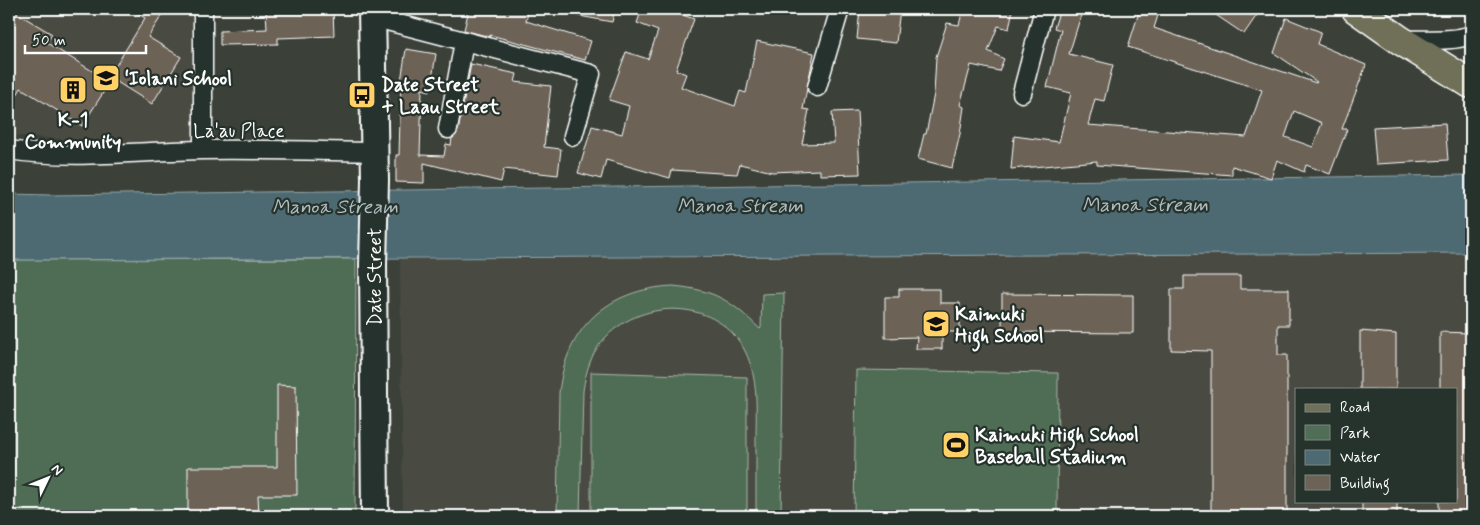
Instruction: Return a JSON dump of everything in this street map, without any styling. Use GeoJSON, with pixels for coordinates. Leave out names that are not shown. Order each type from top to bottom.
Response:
{"type":"FeatureCollection","features":[{"type":"Feature","properties":{"kind":"main road"},"geometry":{"type":"LineString","coordinates":[[1356,9],[1400,40],[1471,84]]}},
{"type":"Feature","properties":{"kind":"street"},"geometry":{"type":"LineString","coordinates":[[203,9],[203,150]]}},
{"type":"Feature","properties":{"kind":"street"},"geometry":{"type":"LineString","coordinates":[[817,87],[840,9]]}},
{"type":"Feature","properties":{"kind":"street"},"geometry":{"type":"LineString","coordinates":[[1022,93],[1044,9]]}},
{"type":"Feature","properties":{"kind":"street"},"geometry":{"type":"LineString","coordinates":[[372,13],[464,42],[591,74],[573,136]]}},
{"type":"Feature","properties":{"kind":"street","name":"Date Street"},"geometry":{"type":"LineString","coordinates":[[372,13],[375,180],[373,265],[375,516]]}},
{"type":"Feature","properties":{"kind":"street"},"geometry":{"type":"LineString","coordinates":[[1400,40],[1466,37],[1471,34]]}},
{"type":"Feature","properties":{"kind":"street"},"geometry":{"type":"LineString","coordinates":[[448,130],[464,42]]}},
{"type":"Feature","properties":{"kind":"street","name":"La'au Place"},"geometry":{"type":"LineString","coordinates":[[9,150],[104,154],[203,150],[374,152]]}},
{"type":"Feature","properties":{"kind":"shaded area","name":"ʻIolani School"},"geometry":{"type":"Polygon","coordinates":[[[9,9],[203,9],[203,150],[9,135],[9,9]]]}},
{"type":"Feature","properties":{"kind":"shaded area","name":"Kaimuki High School"},"geometry":{"type":"Polygon","coordinates":[[[1471,253],[1471,516],[403,516],[400,259],[1471,253]]]}},
{"type":"Feature","properties":{"kind":"green space"},"geometry":{"type":"Polygon","coordinates":[[[356,259],[355,516],[9,516],[9,260],[356,259]]]}},
{"type":"Feature","properties":{"kind":"green space"},"geometry":{"type":"Polygon","coordinates":[[[673,286],[700,290],[721,298],[740,311],[760,329],[762,294],[784,293],[781,516],[756,516],[756,395],[753,372],[745,351],[733,334],[718,321],[700,313],[680,309],[660,310],[640,315],[622,324],[606,337],[596,349],[588,369],[583,391],[580,516],[557,516],[559,393],[563,370],[571,349],[581,331],[594,316],[610,304],[629,295],[650,289],[673,286]]]}},
{"type":"Feature","properties":{"kind":"green space","name":"Kaimuki High School Baseball Stadium"},"geometry":{"type":"Polygon","coordinates":[[[856,370],[1058,373],[1057,516],[854,516],[856,370]]]}},
{"type":"Feature","properties":{"kind":"green space"},"geometry":{"type":"Polygon","coordinates":[[[591,372],[747,377],[747,516],[591,516],[591,372]]]}},
{"type":"Feature","properties":{"kind":"water","name":"Manoa Stream"},"geometry":{"type":"Polygon","coordinates":[[[1471,175],[1471,253],[9,260],[9,194],[50,195],[1471,175]]]}},
{"type":"Feature","properties":{"kind":"building","name":"K-1 Community"},"geometry":{"type":"Polygon","coordinates":[[[130,9],[166,9],[148,37],[181,57],[152,104],[109,77],[145,18],[130,9]]]}},
{"type":"Feature","properties":{"kind":"building"},"geometry":{"type":"Polygon","coordinates":[[[333,9],[334,36],[278,38],[278,44],[220,45],[220,31],[267,29],[266,11],[333,9]]]}},
{"type":"Feature","properties":{"kind":"building"},"geometry":{"type":"Polygon","coordinates":[[[469,9],[529,9],[526,21],[591,41],[585,60],[464,30],[469,9]]]}},
{"type":"Feature","properties":{"kind":"building"},"geometry":{"type":"Polygon","coordinates":[[[574,9],[615,9],[612,22],[574,15],[574,9]]]}},
{"type":"Feature","properties":{"kind":"building"},"geometry":{"type":"Polygon","coordinates":[[[642,9],[666,9],[694,19],[676,70],[686,74],[681,87],[735,106],[740,91],[746,93],[757,41],[814,53],[803,109],[809,110],[802,144],[834,143],[832,112],[857,111],[860,174],[820,175],[820,170],[772,172],[740,164],[737,174],[672,170],[670,178],[606,160],[601,179],[578,173],[592,126],[622,134],[629,106],[609,100],[626,52],[648,59],[658,31],[637,23],[642,9]]]}},
{"type":"Feature","properties":{"kind":"building"},"geometry":{"type":"Polygon","coordinates":[[[860,9],[900,9],[896,43],[857,39],[860,9]]]}},
{"type":"Feature","properties":{"kind":"building"},"geometry":{"type":"Polygon","coordinates":[[[963,9],[1013,9],[1009,29],[998,26],[988,51],[1004,59],[999,71],[971,65],[960,105],[964,107],[952,168],[918,159],[924,134],[926,134],[934,94],[936,57],[947,23],[959,25],[963,9]]]}},
{"type":"Feature","properties":{"kind":"building"},"geometry":{"type":"Polygon","coordinates":[[[1060,9],[1083,9],[1069,54],[1113,65],[1104,101],[1095,99],[1088,125],[1246,137],[1262,90],[1128,47],[1140,9],[1160,9],[1154,28],[1316,83],[1274,53],[1286,18],[1321,32],[1317,44],[1366,65],[1342,129],[1347,129],[1330,174],[1306,165],[1304,172],[1277,160],[1271,178],[1232,166],[1232,175],[1097,165],[1097,161],[1011,169],[1014,136],[1059,142],[1071,93],[1047,87],[1061,30],[1054,28],[1060,9]],[[1294,111],[1285,137],[1313,147],[1322,123],[1294,111]]]}},
{"type":"Feature","properties":{"kind":"building"},"geometry":{"type":"Polygon","coordinates":[[[1207,9],[1261,9],[1244,34],[1207,9]]]}},
{"type":"Feature","properties":{"kind":"building"},"geometry":{"type":"Polygon","coordinates":[[[15,12],[52,34],[47,43],[110,82],[82,126],[21,88],[9,109],[9,24],[15,12]]]}},
{"type":"Feature","properties":{"kind":"building"},"geometry":{"type":"Polygon","coordinates":[[[406,49],[436,54],[430,91],[422,89],[420,155],[444,156],[446,144],[451,145],[452,138],[458,131],[471,64],[517,74],[515,82],[551,86],[544,147],[561,149],[558,175],[504,169],[501,182],[424,163],[424,183],[396,182],[396,155],[399,155],[401,81],[406,49]]]}},
{"type":"Feature","properties":{"kind":"building"},"geometry":{"type":"Polygon","coordinates":[[[1445,123],[1448,160],[1376,164],[1373,127],[1445,123]]]}},
{"type":"Feature","properties":{"kind":"building"},"geometry":{"type":"Polygon","coordinates":[[[1184,276],[1240,276],[1240,289],[1289,289],[1289,325],[1278,325],[1278,355],[1287,355],[1287,515],[1211,515],[1211,351],[1171,350],[1171,289],[1184,289],[1184,276]]]}},
{"type":"Feature","properties":{"kind":"building"},"geometry":{"type":"Polygon","coordinates":[[[899,289],[940,289],[940,303],[960,303],[960,332],[942,332],[942,349],[916,349],[917,337],[885,338],[885,297],[899,297],[899,289]]]}},
{"type":"Feature","properties":{"kind":"building"},"geometry":{"type":"Polygon","coordinates":[[[1002,294],[1133,295],[1133,333],[1002,332],[1002,294]]]}},
{"type":"Feature","properties":{"kind":"building"},"geometry":{"type":"Polygon","coordinates":[[[1360,331],[1396,334],[1396,388],[1360,388],[1360,331]]]}},
{"type":"Feature","properties":{"kind":"building"},"geometry":{"type":"Polygon","coordinates":[[[1440,332],[1471,333],[1471,516],[1439,516],[1439,502],[1458,502],[1458,388],[1440,388],[1440,332]]]}},
{"type":"Feature","properties":{"kind":"building"},"geometry":{"type":"Polygon","coordinates":[[[277,385],[296,386],[297,495],[258,495],[259,516],[188,516],[188,467],[277,467],[277,385]]]}},
{"type":"Feature","properties":{"kind":"building"},"geometry":{"type":"Polygon","coordinates":[[[1362,502],[1397,502],[1397,516],[1362,516],[1362,502]]]}},
{"type":"Feature","properties":{"kind":"place","name":"ʻIolani School"},"geometry":{"type":"Point","coordinates":[106,78]}},
{"type":"Feature","properties":{"kind":"place","name":"K-1 Community"},"geometry":{"type":"Point","coordinates":[73,90]}},
{"type":"Feature","properties":{"kind":"place","name":"Date Street + Laau Street"},"geometry":{"type":"Point","coordinates":[362,95]}},
{"type":"Feature","properties":{"kind":"place","name":"Kaimuki High School"},"geometry":{"type":"Point","coordinates":[936,324]}},
{"type":"Feature","properties":{"kind":"place","name":"Kaimuki High School Baseball Stadium"},"geometry":{"type":"Point","coordinates":[956,445]}}]}
